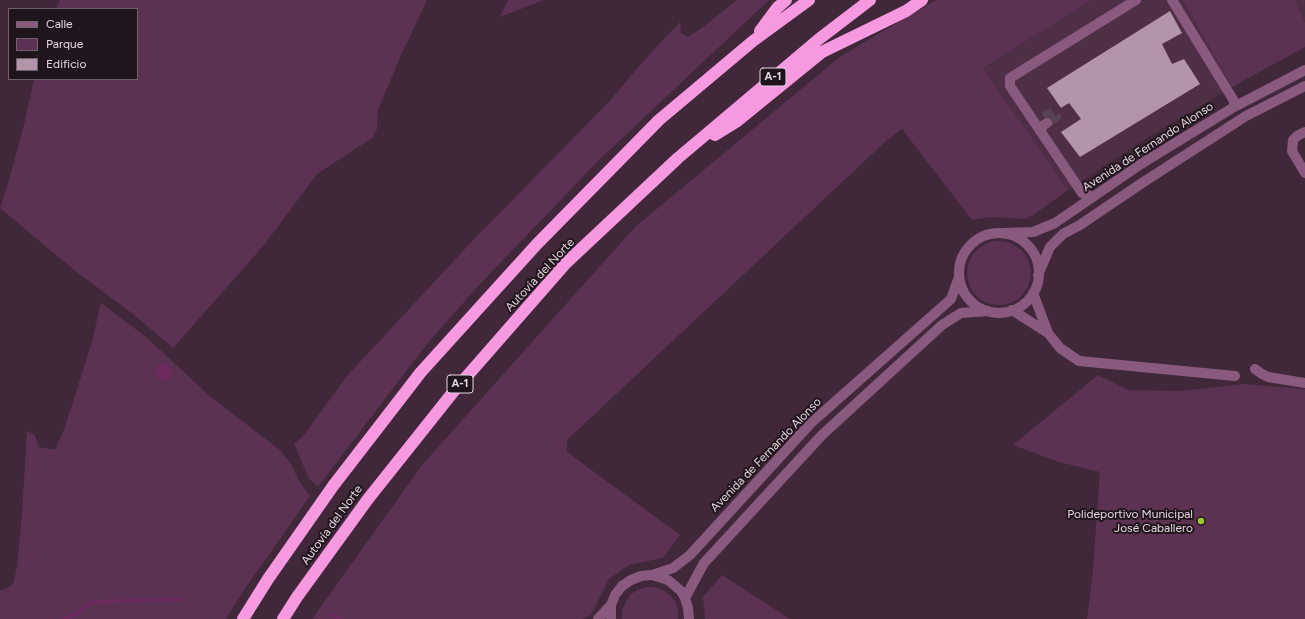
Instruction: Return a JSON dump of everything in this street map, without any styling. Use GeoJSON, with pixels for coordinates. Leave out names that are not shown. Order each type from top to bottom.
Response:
{"type":"FeatureCollection","features":[{"type":"Feature","properties":{"kind":"highway"},"geometry":{"type":"LineString","coordinates":[[753,41],[777,8],[786,0]]}},
{"type":"Feature","properties":{"kind":"highway","name":"Autovía del Norte"},"geometry":{"type":"LineString","coordinates":[[243,619],[268,579],[334,486],[421,372],[537,244],[659,120],[753,41],[809,0]]}},
{"type":"Feature","properties":{"kind":"highway","name":"Autovía del Norte"},"geometry":{"type":"LineString","coordinates":[[283,619],[297,597],[368,500],[454,391],[566,263],[678,158],[819,39],[870,0]]}},
{"type":"Feature","properties":{"kind":"highway"},"geometry":{"type":"LineString","coordinates":[[678,158],[736,122],[822,52],[906,11],[922,0]]}},
{"type":"Feature","properties":{"kind":"street"},"geometry":{"type":"LineString","coordinates":[[1093,197],[1082,193],[1010,86],[1010,78],[1136,0]]}},
{"type":"Feature","properties":{"kind":"street"},"geometry":{"type":"LineString","coordinates":[[1172,0],[1234,101],[1234,107]]}},
{"type":"Feature","properties":{"kind":"street","name":"Avenida de Fernando Alonso"},"geometry":{"type":"LineString","coordinates":[[1003,233],[1033,232],[1056,223],[1140,164],[1234,107],[1305,70]]}},
{"type":"Feature","properties":{"kind":"street"},"geometry":{"type":"LineString","coordinates":[[1038,275],[1050,247],[1063,234],[1246,116],[1305,86]]}},
{"type":"Feature","properties":{"kind":"street"},"geometry":{"type":"LineString","coordinates":[[1033,121],[1046,120],[1042,126],[1041,132]]}},
{"type":"Feature","properties":{"kind":"street"},"geometry":{"type":"LineString","coordinates":[[1305,132],[1293,140],[1292,150],[1305,173]]}},
{"type":"Feature","properties":{"kind":"street"},"geometry":{"type":"LineString","coordinates":[[685,598],[704,563],[822,435],[942,325],[961,313],[988,311],[1000,312],[1012,310],[1020,306],[1033,293],[1037,284],[1038,275],[1037,263],[1033,252],[1025,242],[1014,236],[1003,233],[992,233],[982,236],[974,242],[966,249],[959,267],[959,277],[962,289],[968,298],[977,306],[988,311]]}},
{"type":"Feature","properties":{"kind":"street","name":"Avenida de Fernando Alonso"},"geometry":{"type":"LineString","coordinates":[[598,619],[611,605],[615,595],[622,586],[641,576],[652,575],[673,568],[690,555],[811,424],[951,299],[959,277]]}},
{"type":"Feature","properties":{"kind":"street"},"geometry":{"type":"LineString","coordinates":[[1033,293],[1048,333],[1060,348],[1079,361],[1236,376]]}},
{"type":"Feature","properties":{"kind":"street"},"geometry":{"type":"LineString","coordinates":[[1012,310],[1048,333]]}},
{"type":"Feature","properties":{"kind":"street"},"geometry":{"type":"LineString","coordinates":[[1256,369],[1268,377],[1305,383]]}},
{"type":"Feature","properties":{"kind":"street"},"geometry":{"type":"LineString","coordinates":[[652,575],[661,577],[672,583],[681,591],[688,608],[688,619]]}},
{"type":"Feature","properties":{"kind":"street"},"geometry":{"type":"LineString","coordinates":[[611,605],[611,619]]}},
{"type":"Feature","properties":{"kind":"shaded area"},"geometry":{"type":"Polygon","coordinates":[[[1092,0],[1183,0],[1232,87],[1150,136],[1068,190],[983,68],[1092,0]]]}},
{"type":"Feature","properties":{"kind":"shaded area"},"geometry":{"type":"Polygon","coordinates":[[[1295,0],[1305,0],[1305,23],[1295,0]]]}},
{"type":"Feature","properties":{"kind":"shaded area"},"geometry":{"type":"Polygon","coordinates":[[[164,364],[171,369],[172,372],[167,379],[164,380],[157,375],[156,372],[161,365],[164,364]]]}},
{"type":"Feature","properties":{"kind":"green space"},"geometry":{"type":"Polygon","coordinates":[[[60,0],[427,0],[401,55],[378,110],[377,129],[372,138],[317,174],[264,245],[173,348],[133,314],[74,270],[0,208],[24,125],[34,80],[138,80],[138,8],[56,8],[60,0]]]}},
{"type":"Feature","properties":{"kind":"green space"},"geometry":{"type":"Polygon","coordinates":[[[508,0],[544,0],[500,17],[508,0]]]}},
{"type":"Feature","properties":{"kind":"green space"},"geometry":{"type":"Polygon","coordinates":[[[737,0],[769,0],[599,160],[480,284],[426,345],[318,487],[309,479],[294,444],[304,435],[347,376],[476,237],[607,104],[647,57],[680,22],[681,33],[688,37],[737,0]]]}},
{"type":"Feature","properties":{"kind":"green space"},"geometry":{"type":"Polygon","coordinates":[[[936,0],[1092,0],[983,68],[1068,190],[1025,219],[990,217],[972,220],[902,129],[887,140],[567,440],[567,452],[680,535],[663,558],[629,565],[609,579],[591,615],[581,619],[312,619],[423,464],[635,227],[841,56],[936,0]]]}},
{"type":"Feature","properties":{"kind":"green space"},"geometry":{"type":"Polygon","coordinates":[[[1183,0],[1295,0],[1305,23],[1305,47],[1232,87],[1183,0]]]}},
{"type":"Feature","properties":{"kind":"green space"},"geometry":{"type":"Polygon","coordinates":[[[999,241],[1017,247],[1025,255],[1031,273],[1025,291],[1017,299],[999,305],[981,299],[973,291],[967,273],[973,255],[981,247],[999,241]]]}},
{"type":"Feature","properties":{"kind":"green space"},"geometry":{"type":"Polygon","coordinates":[[[101,303],[146,337],[212,398],[280,450],[291,464],[299,481],[310,496],[244,590],[226,619],[0,619],[0,590],[6,589],[13,584],[17,567],[27,431],[35,435],[39,447],[55,450],[65,427],[91,345],[101,303]]]}},
{"type":"Feature","properties":{"kind":"green space","name":"Polideportivo Municipal José Caballero"},"geometry":{"type":"Polygon","coordinates":[[[1098,375],[1128,390],[1180,391],[1244,384],[1305,389],[1305,619],[1087,619],[1093,570],[1100,472],[1059,462],[1013,445],[1098,375]]]}},
{"type":"Feature","properties":{"kind":"green space"},"geometry":{"type":"Polygon","coordinates":[[[722,575],[790,619],[705,619],[703,597],[722,575]]]}},
{"type":"Feature","properties":{"kind":"green space"},"geometry":{"type":"Polygon","coordinates":[[[646,587],[655,587],[663,590],[671,596],[676,603],[678,619],[622,619],[622,611],[630,595],[637,590],[646,587]]]}},
{"type":"Feature","properties":{"kind":"building"},"geometry":{"type":"Polygon","coordinates":[[[1170,11],[1182,33],[1162,44],[1172,64],[1184,59],[1200,84],[1080,157],[1061,132],[1081,119],[1069,103],[1061,108],[1047,88],[1170,11]]]}},
{"type":"Feature","properties":{"kind":"waterway"},"geometry":{"type":"LineString","coordinates":[[64,619],[76,614],[93,602],[181,599]]}},
{"type":"Feature","properties":{"kind":"waterway"},"geometry":{"type":"LineString","coordinates":[[331,614],[341,619]]}},
{"type":"Feature","properties":{"kind":"tunnel"},"geometry":{"type":"LineString","coordinates":[[1044,117],[1053,112],[1056,117],[1047,123]]}},
{"type":"Feature","properties":{"kind":"place","name":"Polideportivo Municipal José Caballero"},"geometry":{"type":"Point","coordinates":[1201,521]}}]}
